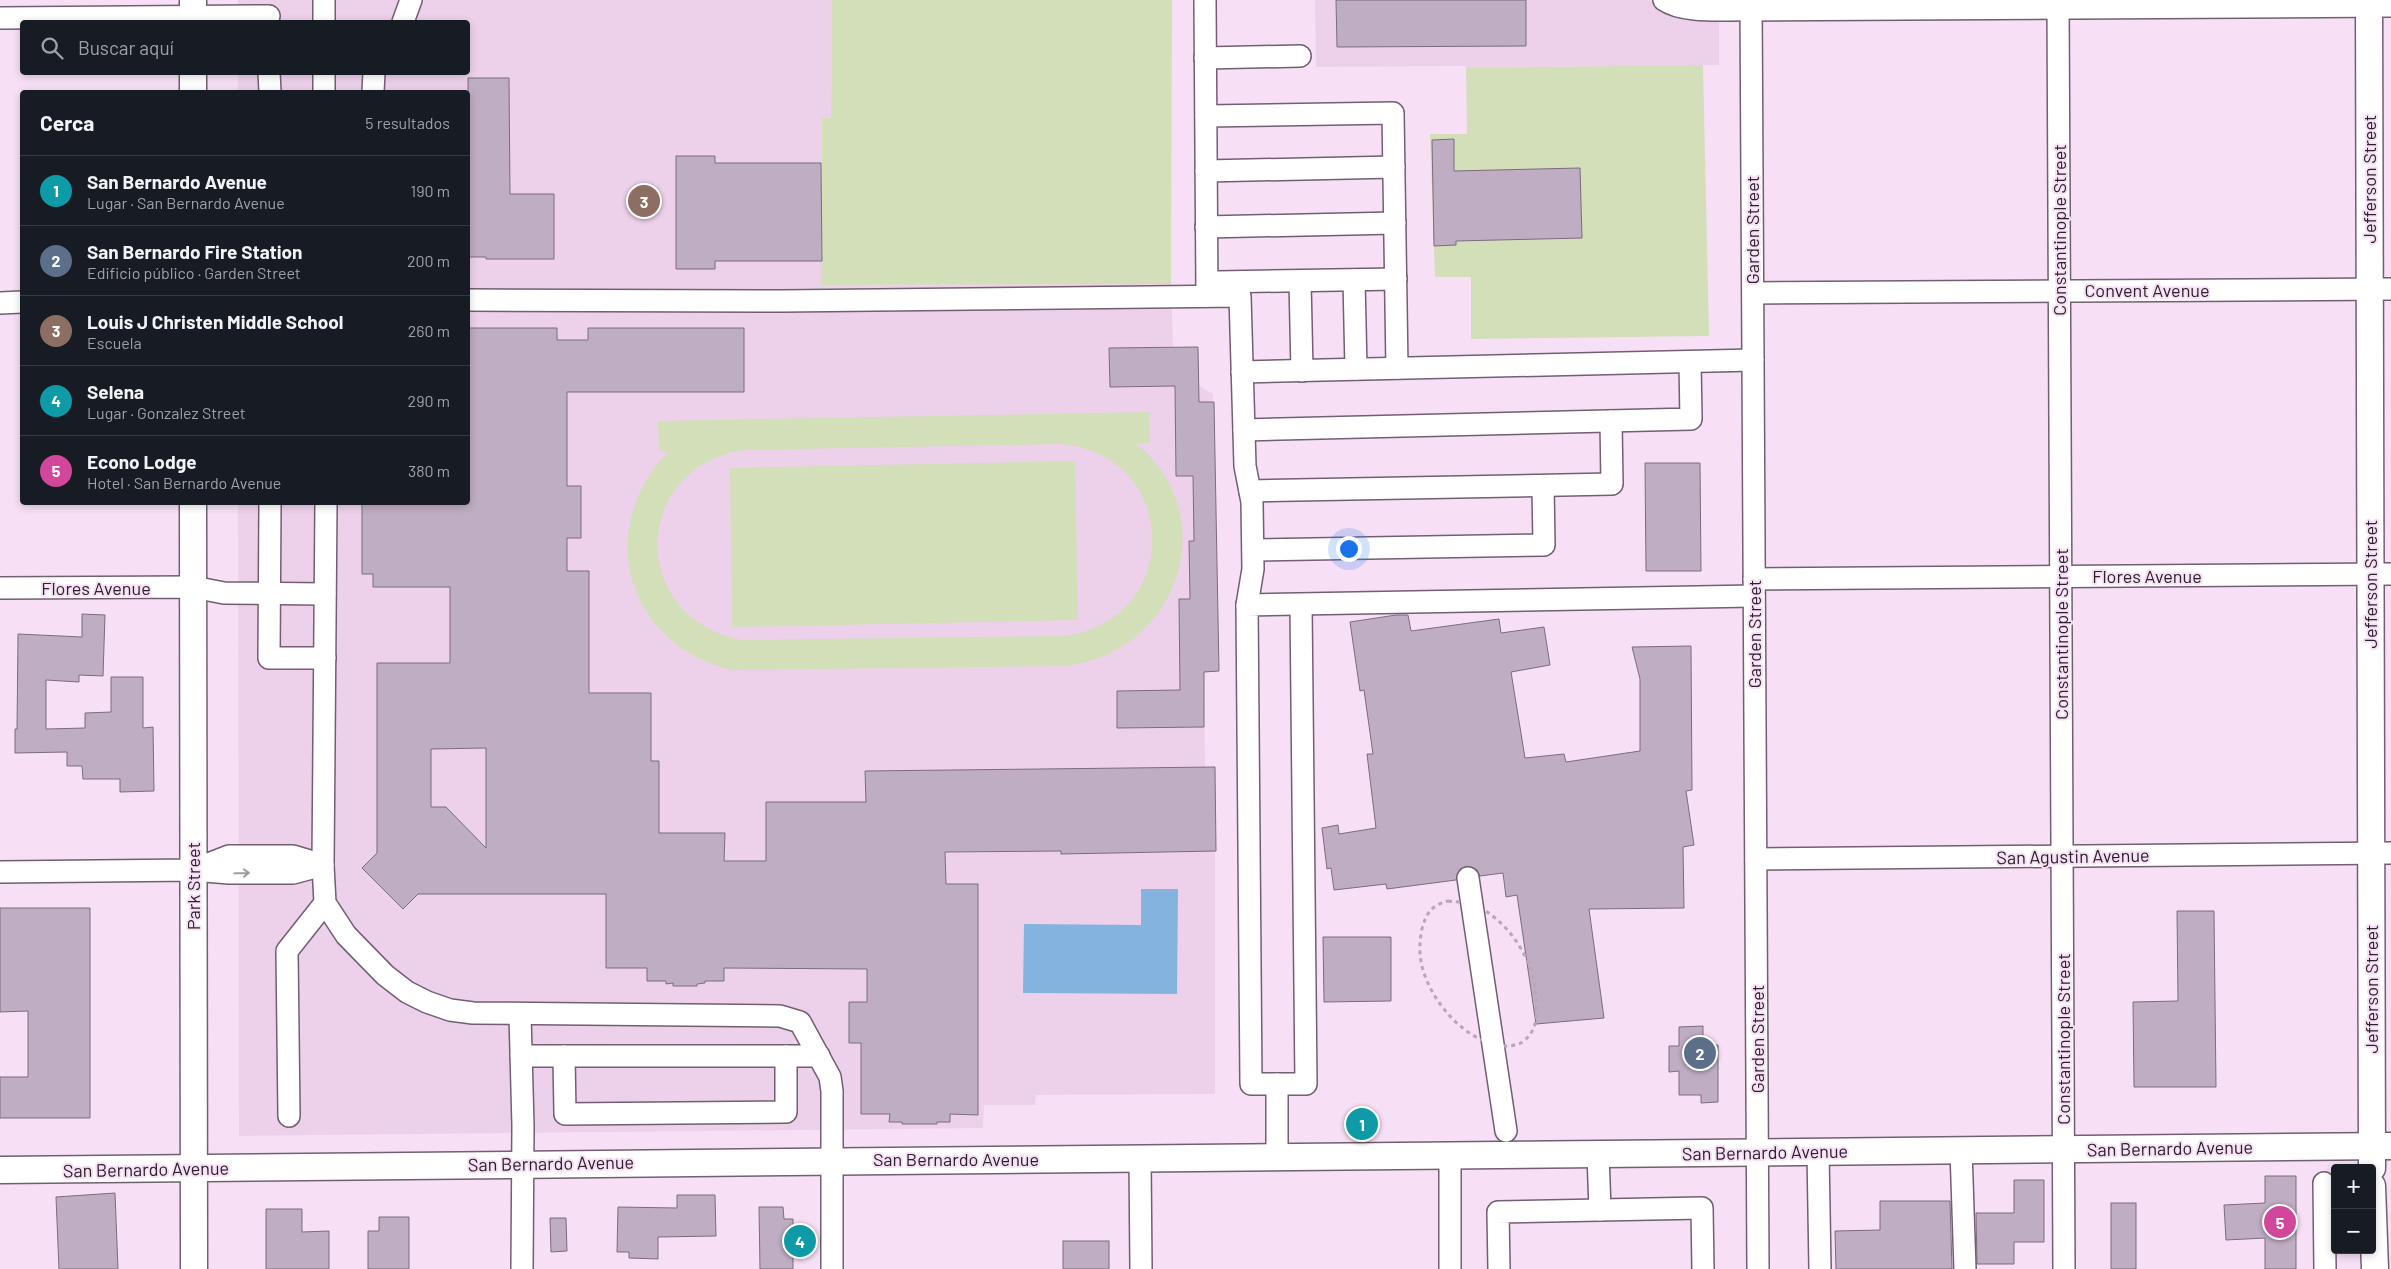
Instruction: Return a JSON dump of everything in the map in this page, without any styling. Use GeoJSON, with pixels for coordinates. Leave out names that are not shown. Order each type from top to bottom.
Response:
{"type":"FeatureCollection","features":[{"type":"Feature","properties":{"kind":"main road","name":"Jefferson Street"},"geometry":{"type":"LineString","coordinates":[[2376,4],[2381,574],[2378,1153]]}},
{"type":"Feature","properties":{"kind":"main road"},"geometry":{"type":"LineString","coordinates":[[193,75],[193,90]]}},
{"type":"Feature","properties":{"kind":"main road","name":"Park Street"},"geometry":{"type":"LineString","coordinates":[[193,505],[194,1269]]}},
{"type":"Feature","properties":{"kind":"main road","name":"San Bernardo Avenue"},"geometry":{"type":"LineString","coordinates":[[0,1170],[521,1163],[1140,1159],[2063,1149],[2378,1153]]}},
{"type":"Feature","properties":{"kind":"main road"},"geometry":{"type":"LineString","coordinates":[[2375,1269],[2382,1215],[2376,1198]]}},
{"type":"Feature","properties":{"kind":"street"},"geometry":{"type":"LineString","coordinates":[[324,0],[324,20]]}},
{"type":"Feature","properties":{"kind":"street"},"geometry":{"type":"LineString","coordinates":[[404,20],[411,0]]}},
{"type":"Feature","properties":{"kind":"street"},"geometry":{"type":"LineString","coordinates":[[1205,0],[1207,289]]}},
{"type":"Feature","properties":{"kind":"street"},"geometry":{"type":"LineString","coordinates":[[1664,0],[1672,5],[1688,8],[1751,5],[2376,4]]}},
{"type":"Feature","properties":{"kind":"street","name":"Constantinople Street"},"geometry":{"type":"LineString","coordinates":[[2058,4],[2064,1269]]}},
{"type":"Feature","properties":{"kind":"street","name":"Garden Street"},"geometry":{"type":"LineString","coordinates":[[1751,5],[1758,1269]]}},
{"type":"Feature","properties":{"kind":"street"},"geometry":{"type":"LineString","coordinates":[[0,18],[269,13]]}},
{"type":"Feature","properties":{"kind":"street"},"geometry":{"type":"LineString","coordinates":[[1205,58],[1300,56]]}},
{"type":"Feature","properties":{"kind":"street"},"geometry":{"type":"LineString","coordinates":[[270,75],[270,90]]}},
{"type":"Feature","properties":{"kind":"street"},"geometry":{"type":"LineString","coordinates":[[324,75],[324,90]]}},
{"type":"Feature","properties":{"kind":"street"},"geometry":{"type":"LineString","coordinates":[[373,90],[374,75]]}},
{"type":"Feature","properties":{"kind":"street"},"geometry":{"type":"LineString","coordinates":[[1206,116],[1393,113],[1397,368]]}},
{"type":"Feature","properties":{"kind":"street"},"geometry":{"type":"LineString","coordinates":[[1206,171],[1394,167]]}},
{"type":"Feature","properties":{"kind":"street"},"geometry":{"type":"LineString","coordinates":[[1206,227],[1394,224]]}},
{"type":"Feature","properties":{"kind":"street"},"geometry":{"type":"LineString","coordinates":[[470,300],[782,302],[1207,289],[1300,281],[1396,279]]}},
{"type":"Feature","properties":{"kind":"street"},"geometry":{"type":"LineString","coordinates":[[1354,280],[1356,369]]}},
{"type":"Feature","properties":{"kind":"street"},"geometry":{"type":"LineString","coordinates":[[1300,281],[1302,370]]}},
{"type":"Feature","properties":{"kind":"street"},"geometry":{"type":"LineString","coordinates":[[1207,289],[1240,296],[1245,466],[1252,502],[1253,569],[1247,605],[1252,1084],[1306,1084],[1301,605]]}},
{"type":"Feature","properties":{"kind":"street","name":"Convent Avenue"},"geometry":{"type":"LineString","coordinates":[[1753,293],[2380,289]]}},
{"type":"Feature","properties":{"kind":"street"},"geometry":{"type":"LineString","coordinates":[[0,303],[20,302]]}},
{"type":"Feature","properties":{"kind":"street"},"geometry":{"type":"LineString","coordinates":[[1242,372],[1753,360]]}},
{"type":"Feature","properties":{"kind":"street"},"geometry":{"type":"LineString","coordinates":[[1244,430],[1690,419],[1690,362]]}},
{"type":"Feature","properties":{"kind":"street"},"geometry":{"type":"LineString","coordinates":[[1250,491],[1612,484],[1611,421]]}},
{"type":"Feature","properties":{"kind":"street"},"geometry":{"type":"LineString","coordinates":[[1253,550],[1544,545],[1543,486]]}},
{"type":"Feature","properties":{"kind":"street"},"geometry":{"type":"LineString","coordinates":[[270,505],[269,658],[325,658]]}},
{"type":"Feature","properties":{"kind":"street"},"geometry":{"type":"LineString","coordinates":[[326,505],[323,865],[325,903],[346,935],[385,975],[407,992],[427,1002],[450,1010],[520,1015],[780,1016],[800,1022],[830,1077],[832,1091],[832,1269]]}},
{"type":"Feature","properties":{"kind":"street","name":"Flores Avenue"},"geometry":{"type":"LineString","coordinates":[[1247,605],[1301,605],[2061,576],[2381,574]]}},
{"type":"Feature","properties":{"kind":"street","name":"Flores Avenue"},"geometry":{"type":"LineString","coordinates":[[0,588],[193,587],[224,593],[325,594]]}},
{"type":"Feature","properties":{"kind":"street","name":"San Agustin Avenue"},"geometry":{"type":"LineString","coordinates":[[1756,859],[2381,853]]}},
{"type":"Feature","properties":{"kind":"street"},"geometry":{"type":"LineString","coordinates":[[0,872],[193,870],[229,873],[293,873],[323,865]]}},
{"type":"Feature","properties":{"kind":"street"},"geometry":{"type":"LineString","coordinates":[[1468,878],[1506,1131]]}},
{"type":"Feature","properties":{"kind":"street"},"geometry":{"type":"LineString","coordinates":[[289,1116],[288,951],[325,903]]}},
{"type":"Feature","properties":{"kind":"street"},"geometry":{"type":"LineString","coordinates":[[520,1015],[523,1126],[521,1163],[522,1269]]}},
{"type":"Feature","properties":{"kind":"street"},"geometry":{"type":"LineString","coordinates":[[521,1056],[819,1056]]}},
{"type":"Feature","properties":{"kind":"street"},"geometry":{"type":"LineString","coordinates":[[564,1056],[565,1114],[786,1112],[786,1056]]}},
{"type":"Feature","properties":{"kind":"street"},"geometry":{"type":"LineString","coordinates":[[1277,1084],[1277,1157]]}},
{"type":"Feature","properties":{"kind":"street"},"geometry":{"type":"LineString","coordinates":[[1962,1150],[1965,1269]]}},
{"type":"Feature","properties":{"kind":"street"},"geometry":{"type":"LineString","coordinates":[[1818,1152],[1820,1269]]}},
{"type":"Feature","properties":{"kind":"street"},"geometry":{"type":"LineString","coordinates":[[1598,1154],[1600,1210]]}},
{"type":"Feature","properties":{"kind":"street"},"geometry":{"type":"LineString","coordinates":[[1450,1155],[1450,1269]]}},
{"type":"Feature","properties":{"kind":"street"},"geometry":{"type":"LineString","coordinates":[[1140,1159],[1140,1269]]}},
{"type":"Feature","properties":{"kind":"street"},"geometry":{"type":"LineString","coordinates":[[2324,1183],[2325,1269]]}},
{"type":"Feature","properties":{"kind":"street"},"geometry":{"type":"LineString","coordinates":[[1499,1269],[1498,1212],[1702,1208],[1703,1269]]}},
{"type":"Feature","properties":{"kind":"shaded area"},"geometry":{"type":"Polygon","coordinates":[[[238,0],[832,0],[831,119],[822,118],[821,285],[1171,284],[1173,347],[1198,347],[1199,386],[1213,394],[1219,671],[1204,672],[1204,689],[1205,767],[1215,767],[1215,1094],[1036,1095],[1035,1105],[984,1105],[983,1128],[239,1136],[238,505],[470,505],[470,90],[238,90],[238,75],[470,75],[470,20],[238,20],[238,0]]]}},
{"type":"Feature","properties":{"kind":"shaded area"},"geometry":{"type":"Polygon","coordinates":[[[1315,0],[1719,0],[1719,65],[1466,68],[1466,66],[1316,67],[1315,0]]]}},
{"type":"Feature","properties":{"kind":"green space"},"geometry":{"type":"Polygon","coordinates":[[[832,0],[1172,0],[1171,284],[821,285],[822,118],[831,118],[832,0]]]}},
{"type":"Feature","properties":{"kind":"green space"},"geometry":{"type":"Polygon","coordinates":[[[1703,65],[1709,336],[1471,339],[1471,277],[1435,277],[1430,134],[1467,134],[1466,68],[1703,65]]]}},
{"type":"Feature","properties":{"kind":"green space"},"geometry":{"type":"Polygon","coordinates":[[[1149,412],[1150,443],[1137,444],[1164,474],[1179,508],[1182,544],[1176,579],[1160,611],[1135,637],[1102,657],[1063,666],[732,670],[696,657],[667,636],[646,611],[632,581],[628,549],[632,515],[645,483],[668,452],[659,451],[658,421],[1149,412]],[[1063,444],[745,450],[707,462],[680,483],[664,511],[658,543],[662,574],[678,603],[704,626],[742,640],[1063,636],[1102,624],[1130,602],[1147,573],[1152,540],[1147,507],[1130,478],[1102,455],[1063,444]]]}},
{"type":"Feature","properties":{"kind":"green space"},"geometry":{"type":"Polygon","coordinates":[[[1075,461],[1078,620],[732,627],[730,468],[1075,461]]]}},
{"type":"Feature","properties":{"kind":"water"},"geometry":{"type":"Polygon","coordinates":[[[1141,889],[1178,889],[1177,994],[1023,993],[1024,924],[1141,925],[1141,889]]]}},
{"type":"Feature","properties":{"kind":"building"},"geometry":{"type":"Polygon","coordinates":[[[1336,0],[1526,0],[1526,46],[1337,47],[1336,0]]]}},
{"type":"Feature","properties":{"kind":"building"},"geometry":{"type":"Polygon","coordinates":[[[468,78],[509,78],[510,194],[554,194],[554,259],[486,259],[486,257],[470,257],[470,90],[468,90],[468,78]]]}},
{"type":"Feature","properties":{"kind":"building"},"geometry":{"type":"Polygon","coordinates":[[[1454,139],[1454,171],[1580,168],[1582,238],[1456,241],[1456,245],[1434,246],[1432,140],[1454,139]]]}},
{"type":"Feature","properties":{"kind":"building"},"geometry":{"type":"Polygon","coordinates":[[[676,156],[715,156],[715,163],[821,163],[822,261],[715,261],[715,269],[676,269],[676,156]]]}},
{"type":"Feature","properties":{"kind":"building"},"geometry":{"type":"Polygon","coordinates":[[[470,328],[557,328],[557,340],[588,340],[588,328],[744,328],[744,392],[567,392],[567,486],[581,486],[581,538],[567,538],[567,571],[589,571],[589,693],[651,693],[651,761],[659,761],[659,833],[725,833],[724,861],[766,861],[766,802],[866,802],[865,771],[1215,767],[1216,851],[1061,854],[1061,851],[945,852],[946,884],[978,884],[978,1115],[950,1114],[950,1122],[902,1124],[902,1122],[889,1122],[890,1114],[861,1114],[861,1043],[849,1043],[849,1002],[867,1002],[867,969],[724,968],[724,981],[705,981],[705,983],[697,984],[697,986],[673,986],[673,983],[666,984],[666,981],[647,981],[647,968],[606,968],[606,894],[418,894],[403,909],[362,868],[377,853],[377,663],[450,663],[450,587],[373,587],[373,574],[362,574],[362,505],[470,505],[470,328]],[[486,748],[431,749],[431,807],[446,807],[486,848],[486,748]]]}},
{"type":"Feature","properties":{"kind":"building"},"geometry":{"type":"Polygon","coordinates":[[[1198,347],[1199,402],[1214,402],[1219,671],[1204,672],[1204,727],[1117,728],[1117,691],[1180,690],[1179,599],[1190,599],[1189,541],[1194,541],[1193,476],[1176,476],[1175,386],[1110,387],[1109,348],[1198,347]]]}},
{"type":"Feature","properties":{"kind":"building"},"geometry":{"type":"Polygon","coordinates":[[[1645,463],[1700,463],[1701,571],[1646,571],[1645,463]]]}},
{"type":"Feature","properties":{"kind":"building"},"geometry":{"type":"Polygon","coordinates":[[[82,614],[105,615],[103,676],[79,675],[79,682],[46,680],[46,729],[85,728],[85,713],[111,712],[111,677],[143,677],[143,728],[153,727],[154,791],[120,792],[120,779],[83,779],[82,766],[67,766],[67,752],[15,753],[18,634],[82,637],[82,614]]]}},
{"type":"Feature","properties":{"kind":"building"},"geometry":{"type":"Polygon","coordinates":[[[1408,615],[1411,631],[1499,619],[1501,633],[1544,627],[1550,665],[1511,672],[1525,758],[1564,754],[1566,762],[1640,751],[1640,679],[1632,647],[1691,646],[1692,790],[1686,791],[1694,845],[1683,847],[1684,908],[1589,909],[1604,1018],[1536,1024],[1517,895],[1506,897],[1503,873],[1480,876],[1477,870],[1467,866],[1460,869],[1456,880],[1387,889],[1386,884],[1334,890],[1331,868],[1327,869],[1322,828],[1338,825],[1339,834],[1376,828],[1367,754],[1373,754],[1364,690],[1360,691],[1350,622],[1408,615]]]}},
{"type":"Feature","properties":{"kind":"building"},"geometry":{"type":"Polygon","coordinates":[[[0,908],[90,908],[90,1118],[0,1118],[0,1077],[28,1077],[28,1011],[0,1012],[0,908]]]}},
{"type":"Feature","properties":{"kind":"building"},"geometry":{"type":"Polygon","coordinates":[[[2177,911],[2214,911],[2216,1087],[2134,1087],[2133,1002],[2178,1001],[2177,911]]]}},
{"type":"Feature","properties":{"kind":"building"},"geometry":{"type":"Polygon","coordinates":[[[1323,937],[1391,937],[1391,1001],[1324,1002],[1323,937]]]}},
{"type":"Feature","properties":{"kind":"building"},"geometry":{"type":"Polygon","coordinates":[[[1703,1026],[1703,1045],[1718,1045],[1718,1102],[1701,1103],[1701,1095],[1679,1095],[1679,1071],[1669,1072],[1669,1046],[1679,1046],[1679,1027],[1703,1026]]]}},
{"type":"Feature","properties":{"kind":"building"},"geometry":{"type":"Polygon","coordinates":[[[2265,1176],[2296,1176],[2296,1269],[2265,1269],[2265,1238],[2226,1240],[2224,1205],[2265,1203],[2265,1176]]]}},
{"type":"Feature","properties":{"kind":"building"},"geometry":{"type":"Polygon","coordinates":[[[2014,1180],[2044,1180],[2044,1242],[2014,1242],[2014,1264],[1977,1264],[1976,1213],[2014,1213],[2014,1180]]]}},
{"type":"Feature","properties":{"kind":"building"},"geometry":{"type":"Polygon","coordinates":[[[115,1193],[118,1269],[59,1269],[56,1197],[115,1193]]]}},
{"type":"Feature","properties":{"kind":"building"},"geometry":{"type":"Polygon","coordinates":[[[677,1195],[715,1195],[716,1236],[658,1237],[658,1259],[629,1258],[629,1252],[617,1252],[618,1207],[677,1208],[677,1195]]]}},
{"type":"Feature","properties":{"kind":"building"},"geometry":{"type":"Polygon","coordinates":[[[1880,1201],[1950,1201],[1952,1269],[1836,1269],[1835,1231],[1880,1230],[1880,1201]]]}},
{"type":"Feature","properties":{"kind":"building"},"geometry":{"type":"Polygon","coordinates":[[[2111,1203],[2136,1203],[2136,1269],[2111,1269],[2111,1203]]]}},
{"type":"Feature","properties":{"kind":"building"},"geometry":{"type":"Polygon","coordinates":[[[759,1207],[783,1207],[784,1219],[793,1219],[793,1269],[760,1269],[759,1207]]]}},
{"type":"Feature","properties":{"kind":"building"},"geometry":{"type":"Polygon","coordinates":[[[266,1209],[302,1209],[302,1232],[329,1231],[329,1269],[266,1269],[266,1209]]]}},
{"type":"Feature","properties":{"kind":"building"},"geometry":{"type":"Polygon","coordinates":[[[379,1217],[409,1217],[409,1269],[368,1269],[368,1231],[379,1231],[379,1217]]]}},
{"type":"Feature","properties":{"kind":"building"},"geometry":{"type":"Polygon","coordinates":[[[550,1218],[566,1218],[567,1251],[551,1252],[550,1218]]]}},
{"type":"Feature","properties":{"kind":"building"},"geometry":{"type":"Polygon","coordinates":[[[1063,1241],[1109,1241],[1109,1269],[1063,1269],[1063,1241]]]}},
{"type":"Feature","properties":{"kind":"place","name":"Louis J Christen Middle School"},"geometry":{"type":"Point","coordinates":[644,201]}},
{"type":"Feature","properties":{"kind":"place","name":"San Bernardo Fire Station"},"geometry":{"type":"Point","coordinates":[1700,1053]}},
{"type":"Feature","properties":{"kind":"place","name":"San Bernardo Avenue"},"geometry":{"type":"Point","coordinates":[1362,1124]}},
{"type":"Feature","properties":{"kind":"place","name":"Econo Lodge"},"geometry":{"type":"Point","coordinates":[2280,1222]}},
{"type":"Feature","properties":{"kind":"place","name":"Selena"},"geometry":{"type":"Point","coordinates":[800,1241]}}]}
